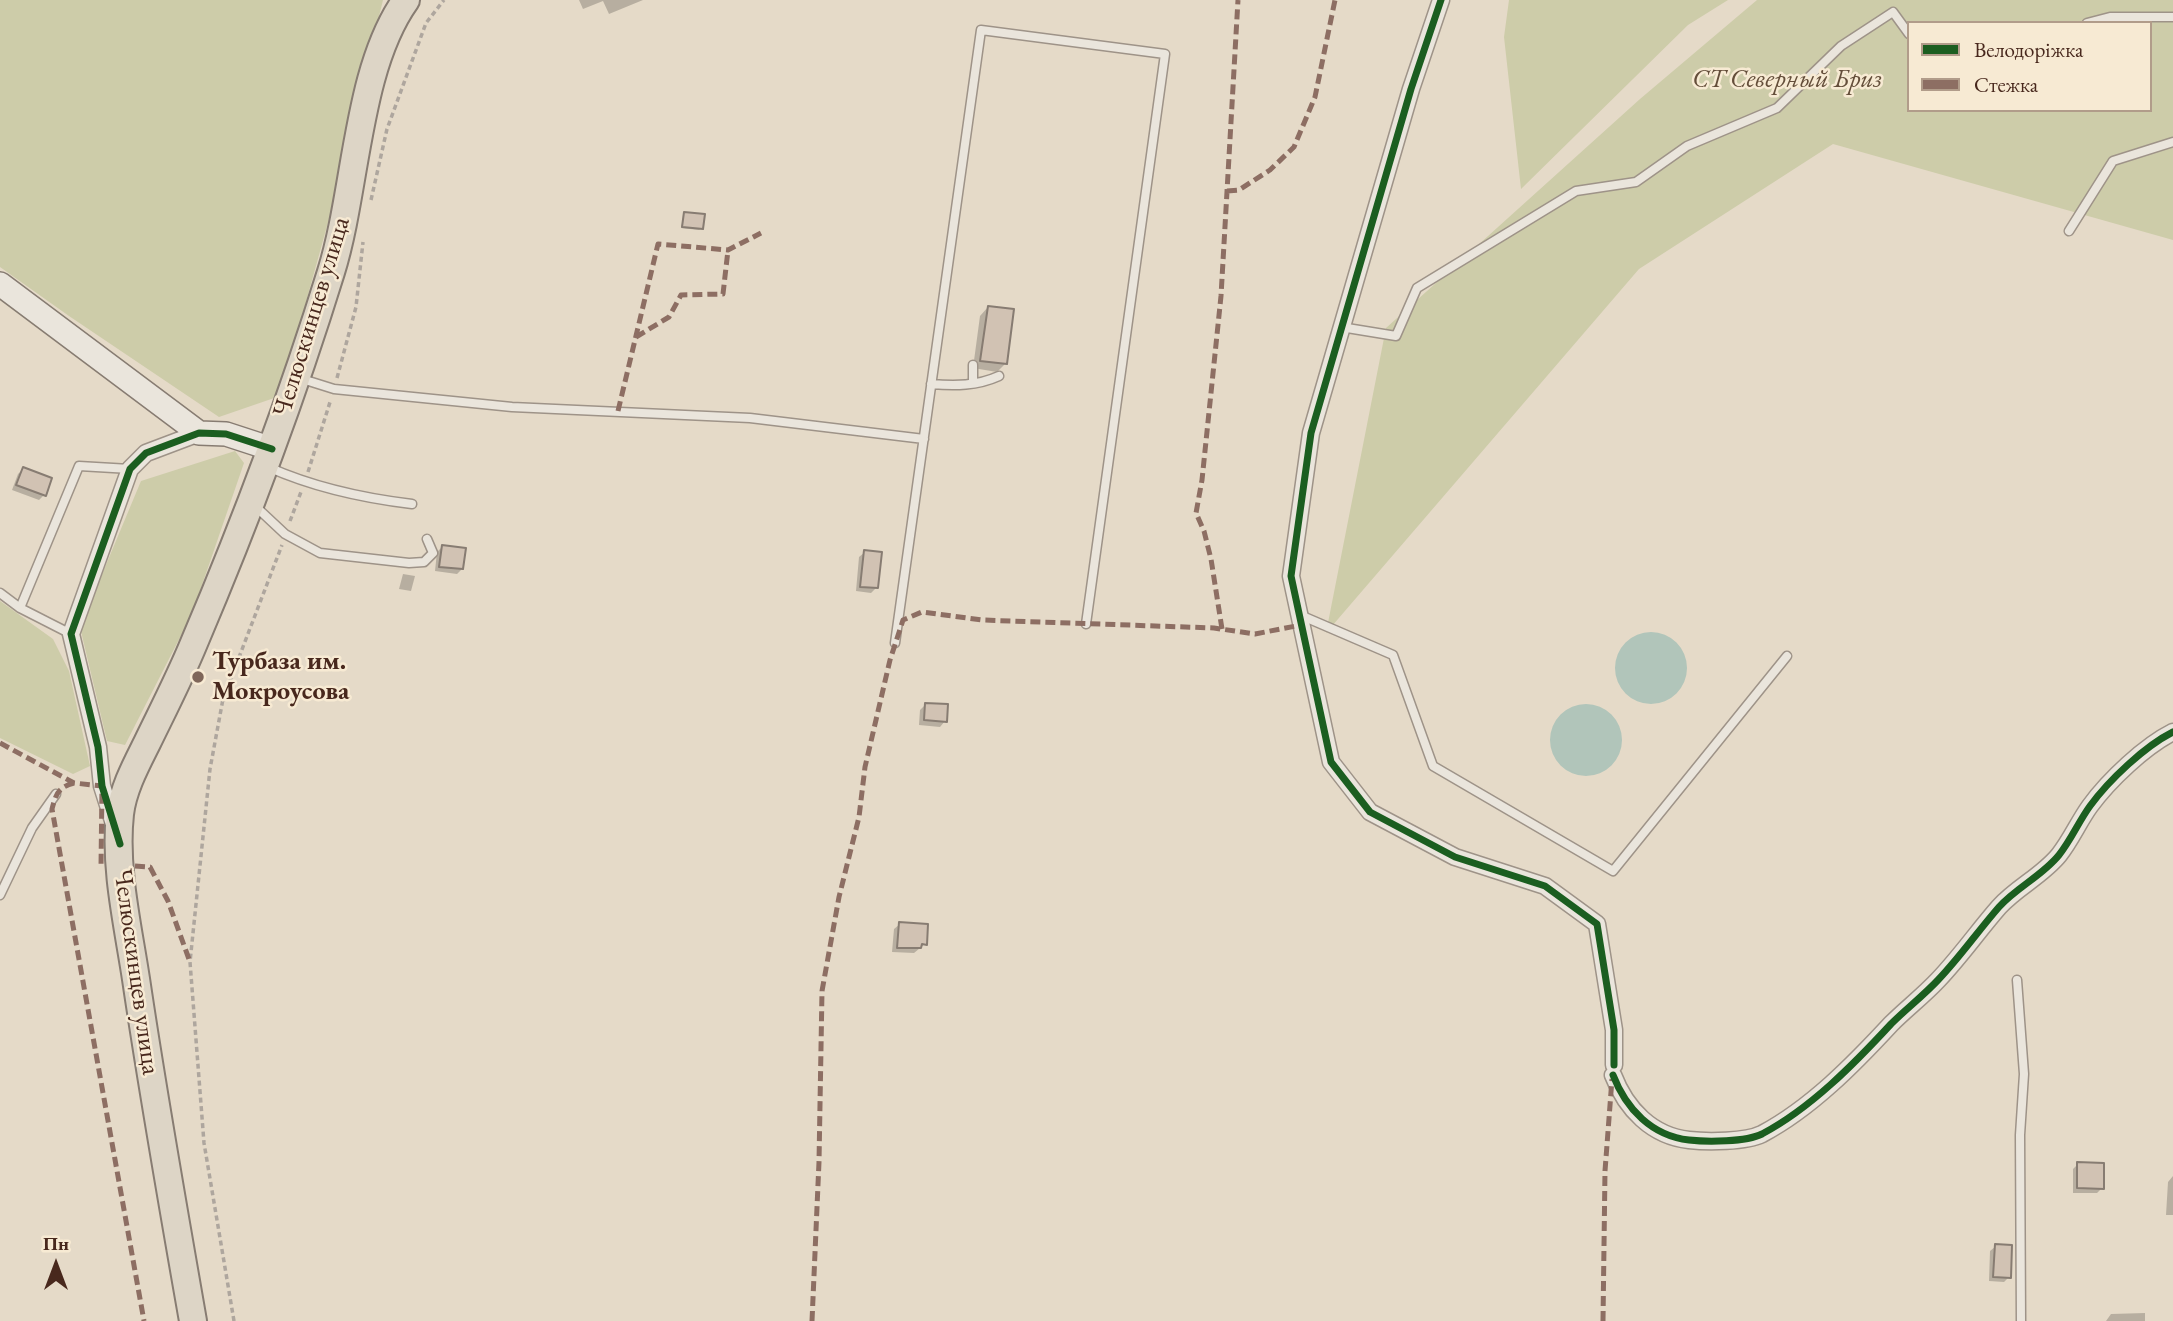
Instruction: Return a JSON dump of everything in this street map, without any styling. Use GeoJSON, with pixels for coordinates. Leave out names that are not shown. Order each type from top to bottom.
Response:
{"type":"FeatureCollection","features":[{"type":"Feature","properties":{"kind":"main road","name":"Челюскинцев улица"},"geometry":{"type":"LineString","coordinates":[[193,1321],[156,1114],[120,866],[120,812],[131,776],[192,649],[269,457],[333,268],[367,100],[379,57],[388,30],[406,2]]}},
{"type":"Feature","properties":{"kind":"street"},"geometry":{"type":"LineString","coordinates":[[1441,0],[1410,89],[1311,433],[1291,576],[1331,762],[1370,812],[1455,857],[1545,886],[1597,924],[1614,1030],[1613,1070],[1624,1098],[1640,1117],[1655,1130],[1672,1138],[1699,1142],[1760,1135],[1802,1106],[1868,1049],[1937,981],[2010,896],[2042,873],[2060,854],[2090,806],[2107,785],[2173,732]]}},
{"type":"Feature","properties":{"kind":"street"},"geometry":{"type":"LineString","coordinates":[[0,284],[199,433]]}},
{"type":"Feature","properties":{"kind":"street"},"geometry":{"type":"LineString","coordinates":[[120,844],[102,786],[98,747],[71,634],[130,469],[146,453],[199,433],[226,434],[269,457]]}},
{"type":"Feature","properties":{"kind":"lane"},"geometry":{"type":"LineString","coordinates":[[1341,327],[1396,335],[1416,288],[1576,191],[1636,181],[1687,146],[1777,108],[1841,46],[1893,12],[1907,31]]}},
{"type":"Feature","properties":{"kind":"lane"},"geometry":{"type":"LineString","coordinates":[[2095,21],[2110,17],[2173,17]]}},
{"type":"Feature","properties":{"kind":"lane"},"geometry":{"type":"LineString","coordinates":[[895,643],[981,30],[1165,54],[1086,624]]}},
{"type":"Feature","properties":{"kind":"lane"},"geometry":{"type":"LineString","coordinates":[[2069,231],[2113,161],[2173,142]]}},
{"type":"Feature","properties":{"kind":"lane"},"geometry":{"type":"LineString","coordinates":[[973,365],[973,383]]}},
{"type":"Feature","properties":{"kind":"lane"},"geometry":{"type":"LineString","coordinates":[[931,384],[958,386],[988,381],[999,376]]}},
{"type":"Feature","properties":{"kind":"lane"},"geometry":{"type":"LineString","coordinates":[[296,377],[334,389],[512,407],[750,418],[924,439]]}},
{"type":"Feature","properties":{"kind":"lane"},"geometry":{"type":"LineString","coordinates":[[269,457],[305,482],[363,498],[412,504]]}},
{"type":"Feature","properties":{"kind":"lane"},"geometry":{"type":"LineString","coordinates":[[20,608],[79,466],[130,469]]}},
{"type":"Feature","properties":{"kind":"lane"},"geometry":{"type":"LineString","coordinates":[[252,503],[285,534],[320,553],[409,563],[424,562],[433,553],[428,538]]}},
{"type":"Feature","properties":{"kind":"lane"},"geometry":{"type":"LineString","coordinates":[[0,593],[20,608],[71,634]]}},
{"type":"Feature","properties":{"kind":"lane"},"geometry":{"type":"LineString","coordinates":[[1299,614],[1394,655],[1433,766],[1613,871],[1787,656]]}},
{"type":"Feature","properties":{"kind":"lane"},"geometry":{"type":"LineString","coordinates":[[0,895],[32,828],[56,794]]}},
{"type":"Feature","properties":{"kind":"lane"},"geometry":{"type":"LineString","coordinates":[[2017,980],[2024,1074],[2020,1135],[2021,1321]]}},
{"type":"Feature","properties":{"kind":"path"},"geometry":{"type":"LineString","coordinates":[[370,206],[387,129],[426,23],[444,0]]}},
{"type":"Feature","properties":{"kind":"path"},"geometry":{"type":"LineString","coordinates":[[234,1321],[204,1143],[190,962],[210,769],[223,699],[318,447],[356,307],[364,232]]}},
{"type":"Feature","properties":{"kind":"green space"},"geometry":{"type":"Polygon","coordinates":[[[0,0],[383,0],[332,208],[280,396],[219,417],[0,267],[0,0]]]}},
{"type":"Feature","properties":{"kind":"green space"},"geometry":{"type":"Polygon","coordinates":[[[1509,0],[1728,0],[1688,25],[1521,189],[1504,37],[1509,0]]]}},
{"type":"Feature","properties":{"kind":"green space","name":"СТ Северный Бриз"},"geometry":{"type":"Polygon","coordinates":[[[1757,0],[2173,0],[2173,240],[1833,144],[1639,269],[1326,633],[1386,328],[1640,99],[1757,0]]]}},
{"type":"Feature","properties":{"kind":"green space"},"geometry":{"type":"Polygon","coordinates":[[[235,451],[244,463],[192,614],[125,745],[107,741],[80,627],[141,481],[235,451]]]}},
{"type":"Feature","properties":{"kind":"green space"},"geometry":{"type":"Polygon","coordinates":[[[0,601],[53,639],[69,671],[90,766],[73,774],[0,738],[0,601]]]}},
{"type":"Feature","properties":{"kind":"shaded area"},"geometry":{"type":"Polygon","coordinates":[[[1651,632],[1671,638],[1681,648],[1687,668],[1681,688],[1671,698],[1651,704],[1631,698],[1621,688],[1615,668],[1621,648],[1631,638],[1651,632]]]}},
{"type":"Feature","properties":{"kind":"shaded area"},"geometry":{"type":"Polygon","coordinates":[[[1586,704],[1600,707],[1612,714],[1619,726],[1622,740],[1619,754],[1612,766],[1600,773],[1586,776],[1572,773],[1560,766],[1553,754],[1550,740],[1553,726],[1560,714],[1572,707],[1586,704]]]}},
{"type":"Feature","properties":{"kind":"building"},"geometry":{"type":"Polygon","coordinates":[[[684,212],[705,214],[703,229],[682,227],[684,212]]]}},
{"type":"Feature","properties":{"kind":"building"},"geometry":{"type":"Polygon","coordinates":[[[988,306],[1014,309],[1007,364],[980,361],[988,306]]]}},
{"type":"Feature","properties":{"kind":"building"},"geometry":{"type":"Polygon","coordinates":[[[23,467],[52,478],[46,496],[16,485],[23,467]]]}},
{"type":"Feature","properties":{"kind":"building"},"geometry":{"type":"Polygon","coordinates":[[[442,545],[466,548],[463,569],[439,567],[442,545]]]}},
{"type":"Feature","properties":{"kind":"building"},"geometry":{"type":"Polygon","coordinates":[[[864,550],[882,552],[878,588],[860,587],[864,550]]]}},
{"type":"Feature","properties":{"kind":"building"},"geometry":{"type":"Polygon","coordinates":[[[925,703],[948,704],[947,722],[924,720],[925,703]]]}},
{"type":"Feature","properties":{"kind":"building"},"geometry":{"type":"Polygon","coordinates":[[[899,922],[928,924],[927,945],[922,944],[921,948],[897,948],[899,922]]]}},
{"type":"Feature","properties":{"kind":"building"},"geometry":{"type":"Polygon","coordinates":[[[2077,1162],[2104,1163],[2104,1189],[2077,1188],[2077,1162]]]}},
{"type":"Feature","properties":{"kind":"building"},"geometry":{"type":"Polygon","coordinates":[[[1995,1244],[2012,1245],[2011,1278],[1993,1277],[1995,1244]]]}},
{"type":"Feature","properties":{"kind":"marked path"},"geometry":{"type":"LineString","coordinates":[[1222,629],[1211,559],[1196,513],[1202,480],[1221,296],[1238,0]]}},
{"type":"Feature","properties":{"kind":"marked path"},"geometry":{"type":"LineString","coordinates":[[1227,191],[1239,190],[1270,170],[1294,147],[1315,97],[1335,0]]}},
{"type":"Feature","properties":{"kind":"marked path"},"geometry":{"type":"LineString","coordinates":[[618,411],[658,244],[728,250],[761,233]]}},
{"type":"Feature","properties":{"kind":"marked path"},"geometry":{"type":"LineString","coordinates":[[636,337],[669,317],[681,295],[723,294],[728,250]]}},
{"type":"Feature","properties":{"kind":"marked path"},"geometry":{"type":"LineString","coordinates":[[812,1321],[819,1162],[822,991],[839,897],[859,817],[865,767],[890,660],[903,620],[922,612],[982,620],[1214,628],[1255,634],[1301,625]]}},
{"type":"Feature","properties":{"kind":"marked path"},"geometry":{"type":"LineString","coordinates":[[0,743],[74,783],[102,786],[101,867]]}},
{"type":"Feature","properties":{"kind":"marked path"},"geometry":{"type":"LineString","coordinates":[[74,783],[59,792],[52,809],[144,1321]]}},
{"type":"Feature","properties":{"kind":"marked path"},"geometry":{"type":"LineString","coordinates":[[135,866],[150,867],[168,901],[190,962]]}},
{"type":"Feature","properties":{"kind":"marked path"},"geometry":{"type":"LineString","coordinates":[[1603,1321],[1605,1171],[1612,1079]]}},
{"type":"Feature","properties":{"kind":"cycle path"},"geometry":{"type":"LineString","coordinates":[[1441,0],[1411,89],[1311,433],[1291,576],[1331,762],[1370,812],[1455,857],[1545,886],[1597,924],[1614,1030],[1614,1065]]}},
{"type":"Feature","properties":{"kind":"cycle path"},"geometry":{"type":"LineString","coordinates":[[120,844],[102,786],[98,747],[71,634],[130,469],[146,453],[199,433],[226,434],[272,449]]}},
{"type":"Feature","properties":{"kind":"cycle path"},"geometry":{"type":"LineString","coordinates":[[1613,1075],[1625,1099],[1642,1119],[1663,1133],[1676,1137],[1706,1141],[1737,1140],[1755,1137],[1780,1123],[1831,1084],[1932,986],[1999,907],[2059,855],[2090,806],[2107,785],[2139,755],[2173,732]]}},
{"type":"Feature","properties":{"kind":"place","name":"Турбаза им. Мокроусова"},"geometry":{"type":"Point","coordinates":[198,677]}}]}
